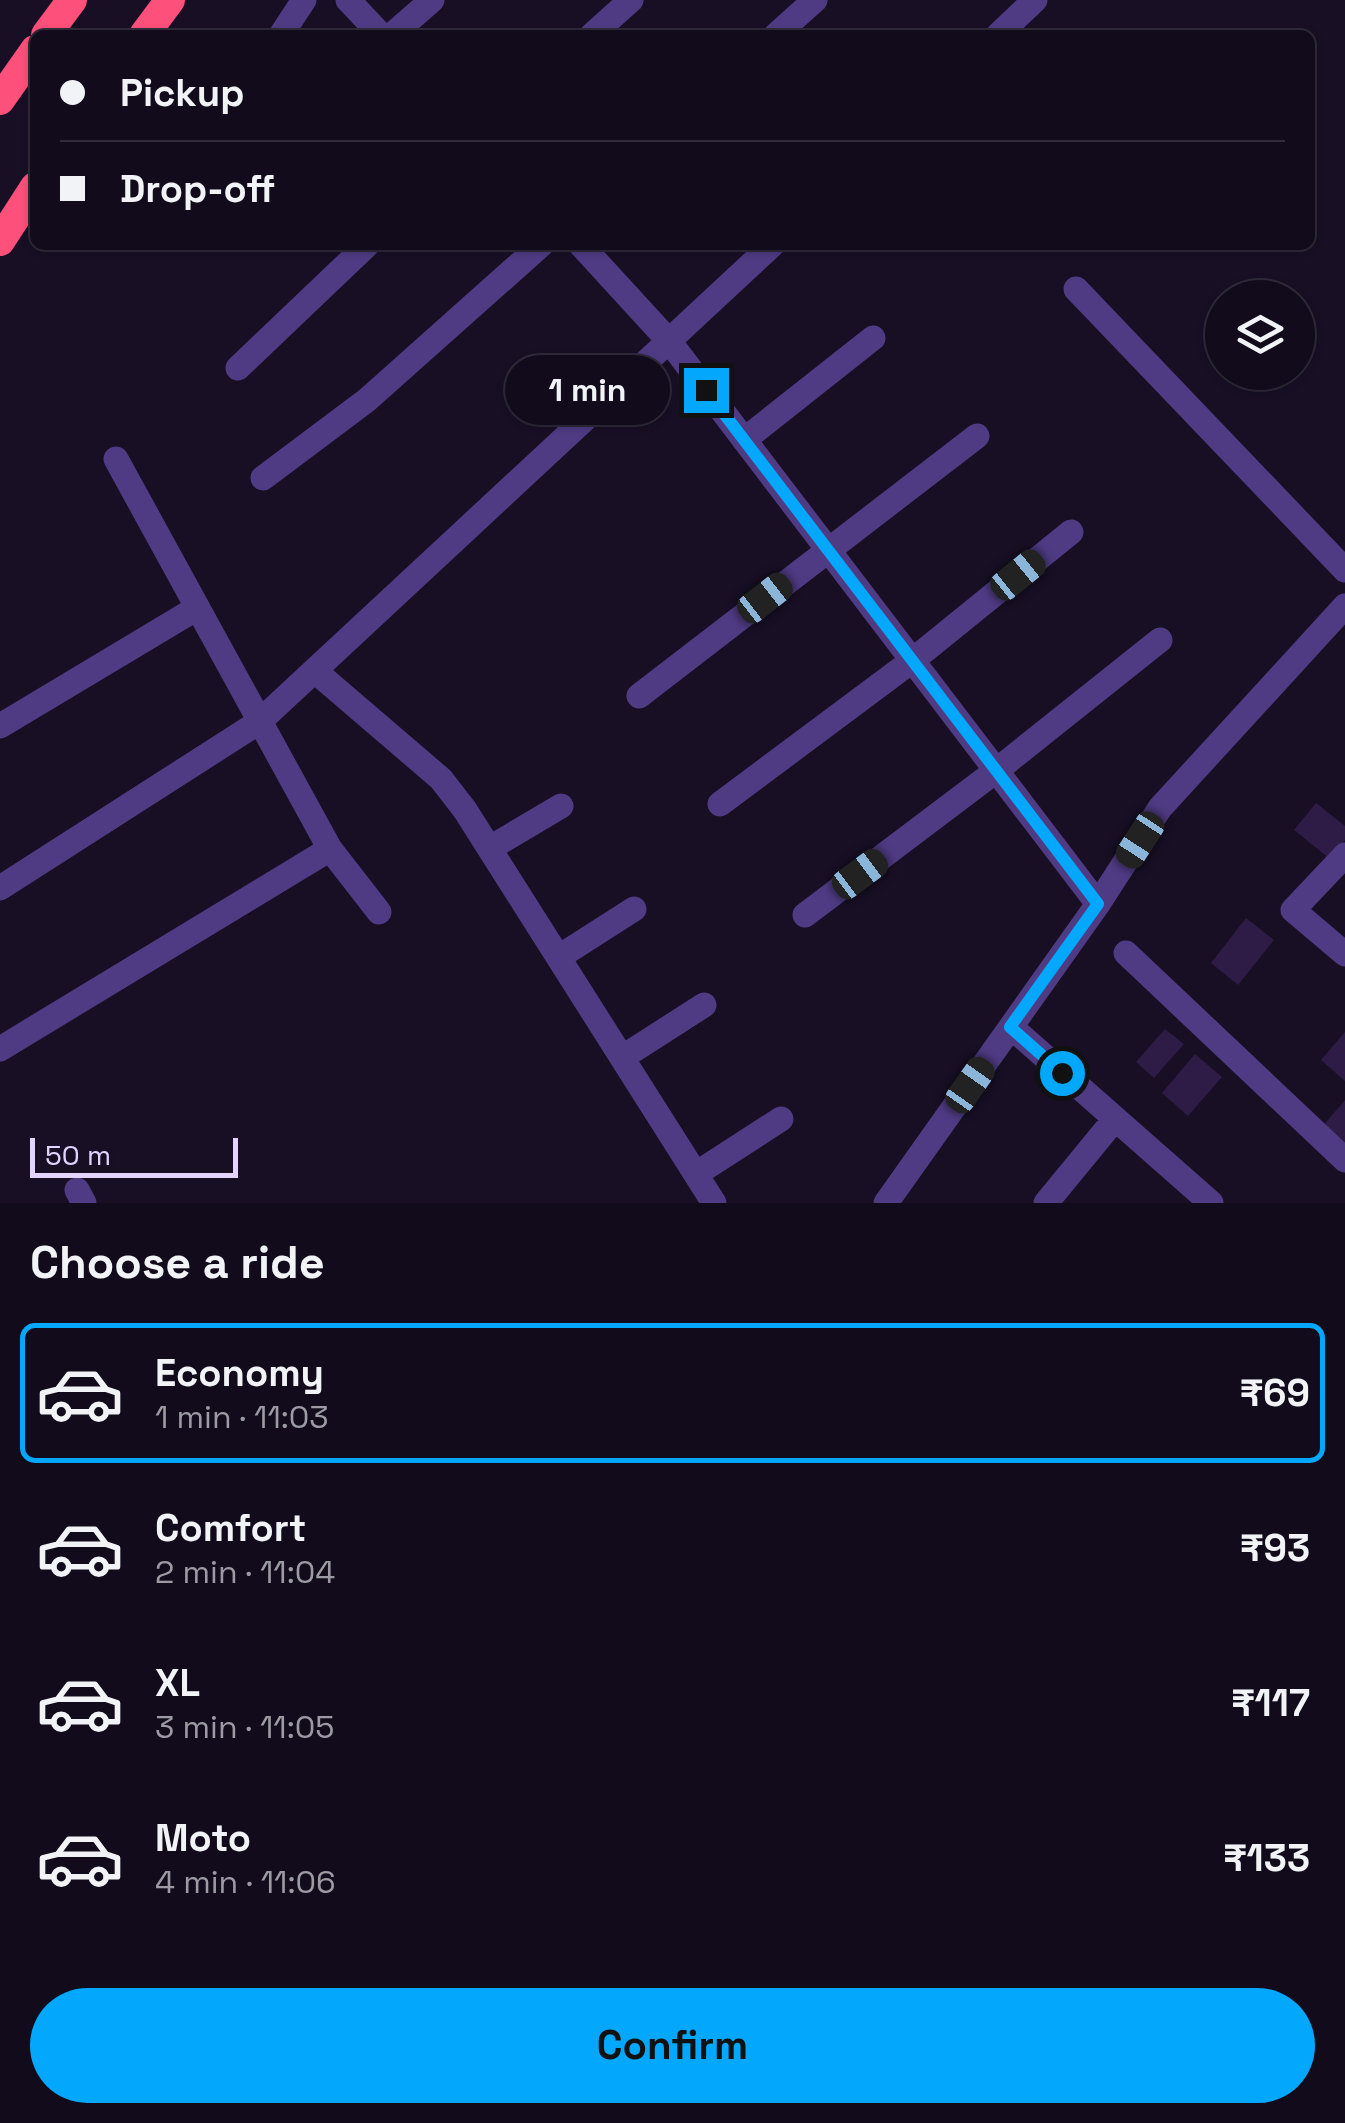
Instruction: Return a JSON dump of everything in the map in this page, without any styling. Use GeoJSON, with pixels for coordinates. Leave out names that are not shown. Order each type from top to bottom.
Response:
{"type":"FeatureCollection","features":[{"type":"Feature","properties":{"kind":"highway"},"geometry":{"type":"LineString","coordinates":[[50,30],[72,0]]}},
{"type":"Feature","properties":{"kind":"highway"},"geometry":{"type":"LineString","coordinates":[[148,30],[170,0]]}},
{"type":"Feature","properties":{"kind":"highway"},"geometry":{"type":"LineString","coordinates":[[0,100],[30,57]]}},
{"type":"Feature","properties":{"kind":"highway"},"geometry":{"type":"LineString","coordinates":[[0,242],[30,195]]}},
{"type":"Feature","properties":{"kind":"street"},"geometry":{"type":"LineString","coordinates":[[283,30],[304,0]]}},
{"type":"Feature","properties":{"kind":"street"},"geometry":{"type":"LineString","coordinates":[[348,0],[376,30]]}},
{"type":"Feature","properties":{"kind":"street"},"geometry":{"type":"LineString","coordinates":[[398,30],[432,0]]}},
{"type":"Feature","properties":{"kind":"street"},"geometry":{"type":"LineString","coordinates":[[598,30],[631,0]]}},
{"type":"Feature","properties":{"kind":"street"},"geometry":{"type":"LineString","coordinates":[[782,30],[815,0]]}},
{"type":"Feature","properties":{"kind":"street"},"geometry":{"type":"LineString","coordinates":[[1003,30],[1035,0]]}},
{"type":"Feature","properties":{"kind":"street"},"geometry":{"type":"LineString","coordinates":[[238,368],[363,250]]}},
{"type":"Feature","properties":{"kind":"street"},"geometry":{"type":"LineString","coordinates":[[263,478],[367,400],[535,250]]}},
{"type":"Feature","properties":{"kind":"street"},"geometry":{"type":"LineString","coordinates":[[586,250],[669,341],[1098,904]]}},
{"type":"Feature","properties":{"kind":"street"},"geometry":{"type":"LineString","coordinates":[[0,888],[260,722],[767,250]]}},
{"type":"Feature","properties":{"kind":"street"},"geometry":{"type":"LineString","coordinates":[[1076,289],[1345,570]]}},
{"type":"Feature","properties":{"kind":"street"},"geometry":{"type":"LineString","coordinates":[[744,440],[873,338]]}},
{"type":"Feature","properties":{"kind":"street"},"geometry":{"type":"LineString","coordinates":[[638,696],[977,436]]}},
{"type":"Feature","properties":{"kind":"street"},"geometry":{"type":"LineString","coordinates":[[116,459],[330,849],[379,912]]}},
{"type":"Feature","properties":{"kind":"street"},"geometry":{"type":"LineString","coordinates":[[720,804],[912,660],[1071,532]]}},
{"type":"Feature","properties":{"kind":"street"},"geometry":{"type":"LineString","coordinates":[[886,1203],[1098,904],[1160,808],[1345,606]]}},
{"type":"Feature","properties":{"kind":"street"},"geometry":{"type":"LineString","coordinates":[[0,726],[196,608]]}},
{"type":"Feature","properties":{"kind":"street"},"geometry":{"type":"LineString","coordinates":[[805,915],[1160,640]]}},
{"type":"Feature","properties":{"kind":"street"},"geometry":{"type":"LineString","coordinates":[[315,671],[441,779],[490,848],[714,1203]]}},
{"type":"Feature","properties":{"kind":"street"},"geometry":{"type":"LineString","coordinates":[[490,848],[560,806]]}},
{"type":"Feature","properties":{"kind":"street"},"geometry":{"type":"LineString","coordinates":[[0,1050],[330,849]]}},
{"type":"Feature","properties":{"kind":"street"},"geometry":{"type":"LineString","coordinates":[[1345,855],[1294,910],[1345,954]]}},
{"type":"Feature","properties":{"kind":"street"},"geometry":{"type":"LineString","coordinates":[[560,957],[634,909]]}},
{"type":"Feature","properties":{"kind":"street"},"geometry":{"type":"LineString","coordinates":[[1126,953],[1345,1160]]}},
{"type":"Feature","properties":{"kind":"street"},"geometry":{"type":"LineString","coordinates":[[623,1057],[704,1006]]}},
{"type":"Feature","properties":{"kind":"street"},"geometry":{"type":"LineString","coordinates":[[1010,1027],[1210,1203]]}},
{"type":"Feature","properties":{"kind":"street"},"geometry":{"type":"LineString","coordinates":[[696,1174],[781,1119]]}},
{"type":"Feature","properties":{"kind":"street"},"geometry":{"type":"LineString","coordinates":[[1046,1203],[1114,1119]]}},
{"type":"Feature","properties":{"kind":"building"},"geometry":{"type":"Polygon","coordinates":[[[1316,803],[1345,826],[1345,840],[1330,859],[1294,830],[1316,803]]]}},
{"type":"Feature","properties":{"kind":"building"},"geometry":{"type":"Polygon","coordinates":[[[1246,918],[1274,940],[1238,985],[1211,963],[1246,918]]]}},
{"type":"Feature","properties":{"kind":"building"},"geometry":{"type":"Polygon","coordinates":[[[1165,1029],[1184,1044],[1154,1078],[1136,1062],[1165,1029]]]}},
{"type":"Feature","properties":{"kind":"building"},"geometry":{"type":"Polygon","coordinates":[[[1345,1032],[1345,1081],[1321,1060],[1345,1032]]]}},
{"type":"Feature","properties":{"kind":"building"},"geometry":{"type":"Polygon","coordinates":[[[1195,1054],[1222,1077],[1188,1116],[1162,1093],[1195,1054]]]}},
{"type":"Feature","properties":{"kind":"building"},"geometry":{"type":"Polygon","coordinates":[[[1345,1100],[1345,1147],[1322,1127],[1345,1100]]]}},
{"type":"Feature","properties":{"kind":"route"},"geometry":{"type":"LineString","coordinates":[[706,390],[1098,904],[1010,1027],[1062,1073]]}}]}
